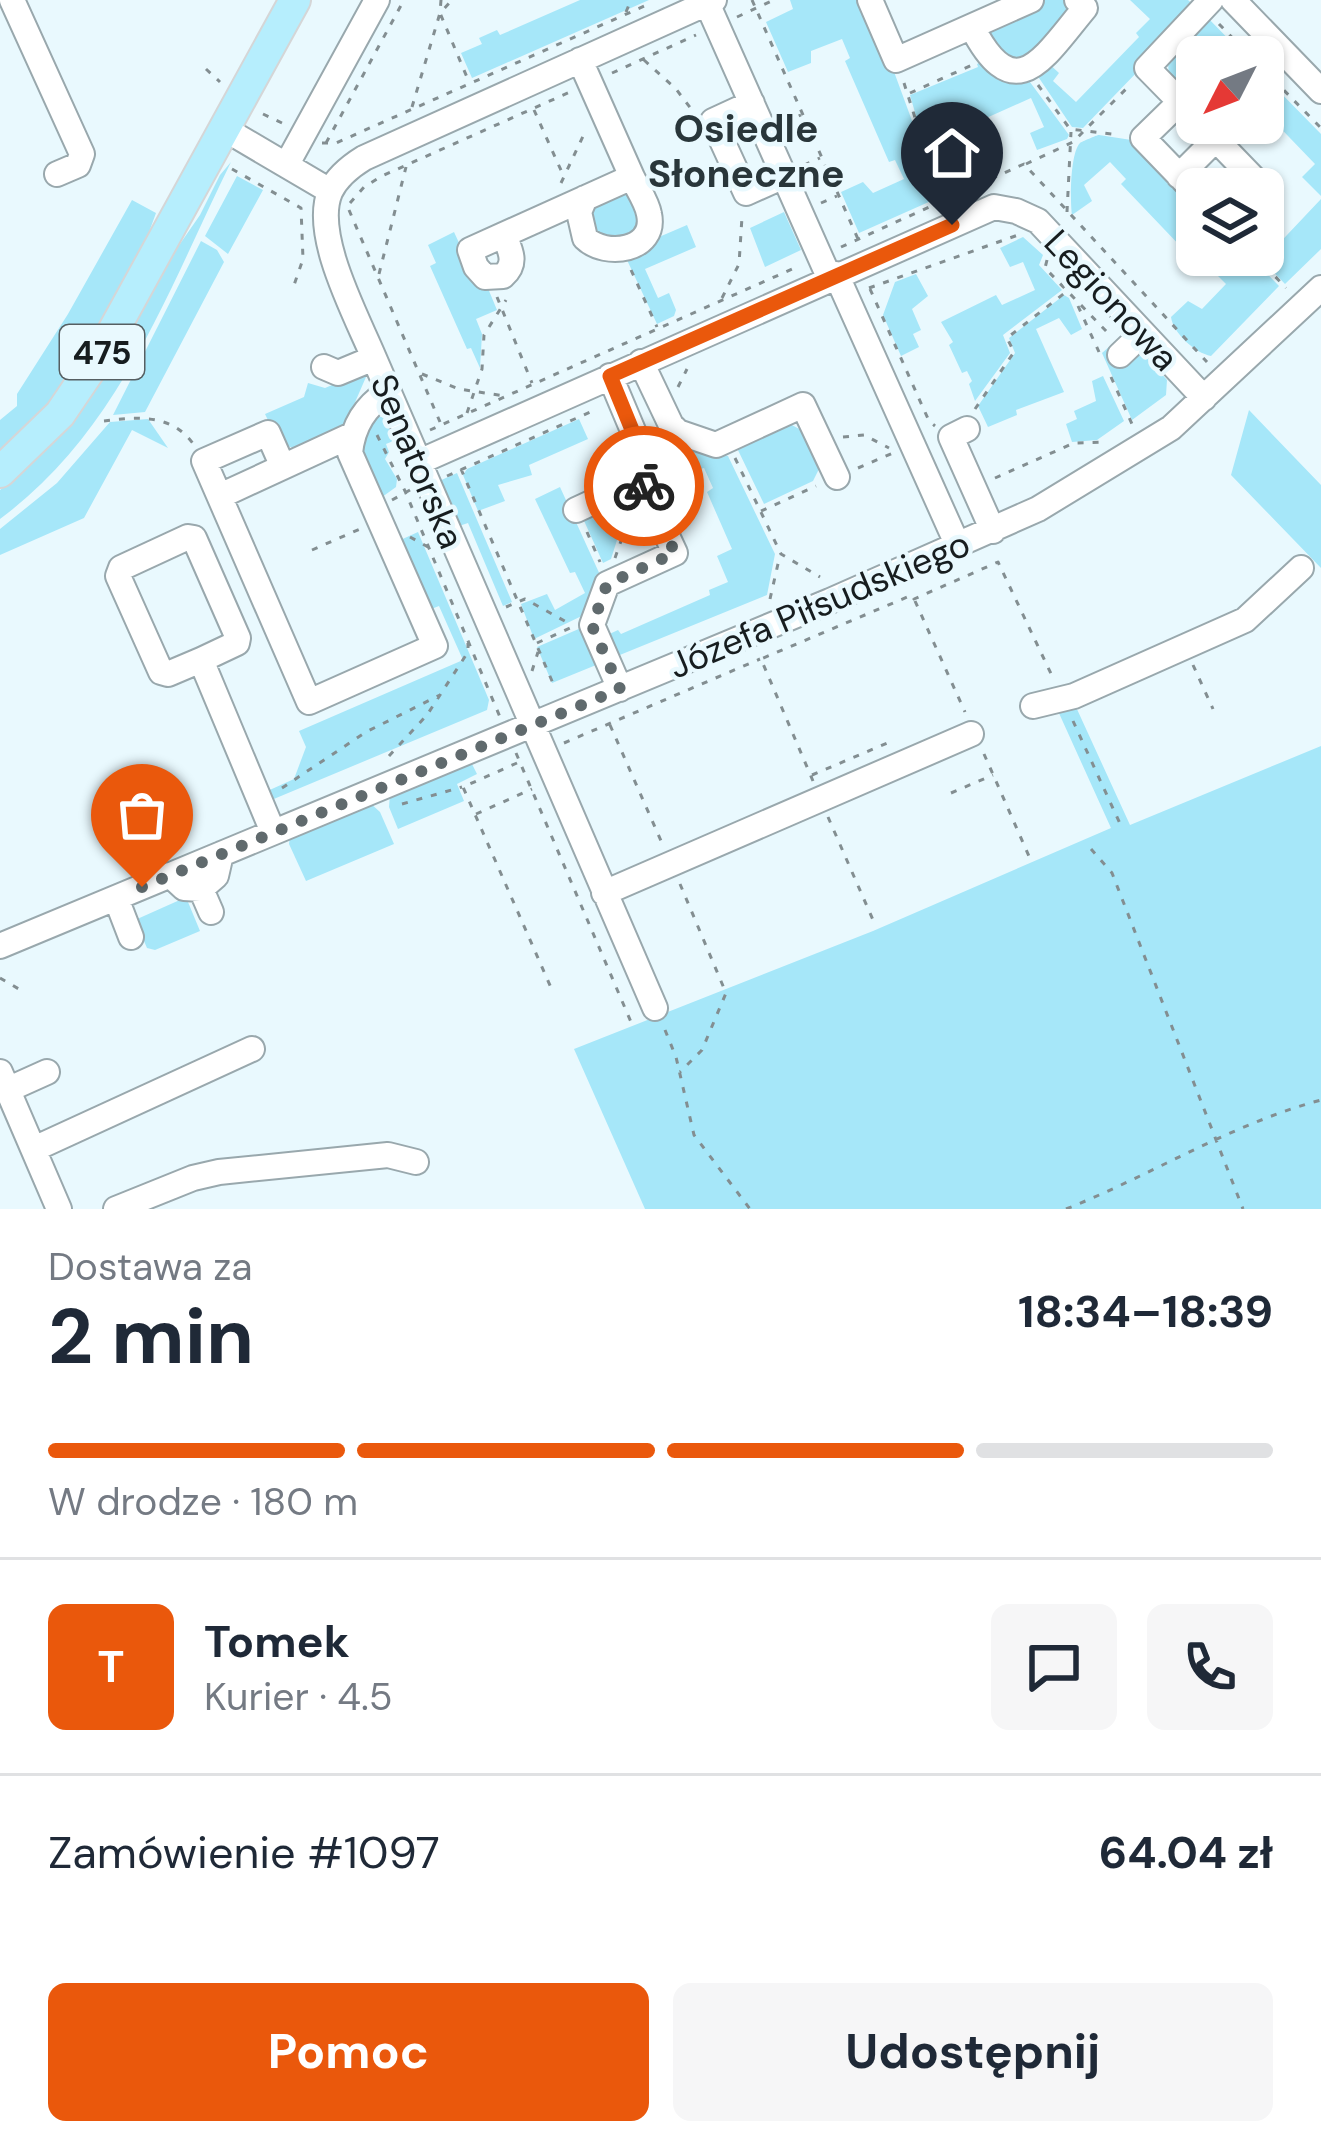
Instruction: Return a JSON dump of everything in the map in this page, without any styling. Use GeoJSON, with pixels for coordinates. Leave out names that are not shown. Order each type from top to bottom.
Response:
{"type":"FeatureCollection","features":[{"type":"Feature","properties":{"kind":"main road","name":"475"},"geometry":{"type":"LineString","coordinates":[[0,472],[40,437],[79,388],[295,0]]}},
{"type":"Feature","properties":{"kind":"street"},"geometry":{"type":"LineString","coordinates":[[12,0],[82,154],[78,165],[57,174]]}},
{"type":"Feature","properties":{"kind":"street"},"geometry":{"type":"LineString","coordinates":[[286,164],[377,0]]}},
{"type":"Feature","properties":{"kind":"street"},"geometry":{"type":"LineString","coordinates":[[870,0],[896,60],[1031,0]]}},
{"type":"Feature","properties":{"kind":"street"},"geometry":{"type":"LineString","coordinates":[[972,27],[988,58],[1013,70],[1026,69],[1040,62],[1085,8],[1077,0]]}},
{"type":"Feature","properties":{"kind":"street"},"geometry":{"type":"LineString","coordinates":[[1242,3],[1321,91]]}},
{"type":"Feature","properties":{"kind":"street"},"geometry":{"type":"LineString","coordinates":[[1176,98],[1147,68],[1207,4]]}},
{"type":"Feature","properties":{"kind":"street"},"geometry":{"type":"LineString","coordinates":[[224,128],[330,191],[344,172],[364,158],[474,94],[585,71],[713,10],[752,103],[794,170],[958,546]]}},
{"type":"Feature","properties":{"kind":"street"},"geometry":{"type":"LineString","coordinates":[[585,71],[650,214],[644,236],[622,250],[607,252],[585,238],[579,212],[585,198]]}},
{"type":"Feature","properties":{"kind":"street"},"geometry":{"type":"LineString","coordinates":[[752,103],[713,122],[746,193],[794,170]]}},
{"type":"Feature","properties":{"kind":"street"},"geometry":{"type":"LineString","coordinates":[[1176,128],[1143,138],[1176,172]]}},
{"type":"Feature","properties":{"kind":"street"},"geometry":{"type":"LineString","coordinates":[[1220,144],[1244,168]]}},
{"type":"Feature","properties":{"kind":"street"},"geometry":{"type":"LineString","coordinates":[[489,278],[476,267],[470,250],[632,177]]}},
{"type":"Feature","properties":{"kind":"street","name":"Senatorska"},"geometry":{"type":"LineString","coordinates":[[330,191],[328,233],[333,258],[418,479],[519,731],[604,893],[655,1008]]}},
{"type":"Feature","properties":{"kind":"street","name":"Legionowa"},"geometry":{"type":"LineString","coordinates":[[418,479],[845,284],[867,261],[994,207],[1038,221],[1204,398]]}},
{"type":"Feature","properties":{"kind":"street","name":"Józefa Piłsudskiego"},"geometry":{"type":"LineString","coordinates":[[0,946],[992,531],[1110,468],[1171,428],[1321,288]]}},
{"type":"Feature","properties":{"kind":"street"},"geometry":{"type":"LineString","coordinates":[[1117,347],[1143,333]]}},
{"type":"Feature","properties":{"kind":"street"},"geometry":{"type":"LineString","coordinates":[[324,368],[338,373],[374,358]]}},
{"type":"Feature","properties":{"kind":"street"},"geometry":{"type":"LineString","coordinates":[[646,373],[678,432],[716,445],[803,405],[838,477]]}},
{"type":"Feature","properties":{"kind":"street"},"geometry":{"type":"LineString","coordinates":[[615,387],[646,464],[641,480],[675,553],[608,582],[583,626],[620,689]]}},
{"type":"Feature","properties":{"kind":"street"},"geometry":{"type":"LineString","coordinates":[[283,466],[268,433],[204,461],[309,702],[435,646],[350,453],[365,410],[388,391]]}},
{"type":"Feature","properties":{"kind":"street"},"geometry":{"type":"LineString","coordinates":[[220,496],[361,427]]}},
{"type":"Feature","properties":{"kind":"street"},"geometry":{"type":"LineString","coordinates":[[958,433],[973,488],[992,531]]}},
{"type":"Feature","properties":{"kind":"street"},"geometry":{"type":"LineString","coordinates":[[576,509],[641,480]]}},
{"type":"Feature","properties":{"kind":"street"},"geometry":{"type":"LineString","coordinates":[[188,537],[194,538],[238,638],[201,660],[168,674],[161,672],[118,576],[121,568],[188,537]]}},
{"type":"Feature","properties":{"kind":"street"},"geometry":{"type":"LineString","coordinates":[[1033,706],[1106,694],[1185,647],[1246,620],[1301,568]]}},
{"type":"Feature","properties":{"kind":"street"},"geometry":{"type":"LineString","coordinates":[[201,660],[273,832]]}},
{"type":"Feature","properties":{"kind":"street"},"geometry":{"type":"LineString","coordinates":[[604,893],[971,734]]}},
{"type":"Feature","properties":{"kind":"street"},"geometry":{"type":"LineString","coordinates":[[170,875],[206,901],[221,854]]}},
{"type":"Feature","properties":{"kind":"street"},"geometry":{"type":"LineString","coordinates":[[116,898],[131,937]]}},
{"type":"Feature","properties":{"kind":"street"},"geometry":{"type":"LineString","coordinates":[[34,1149],[252,1049]]}},
{"type":"Feature","properties":{"kind":"street"},"geometry":{"type":"LineString","coordinates":[[47,1072],[4,1081],[59,1209]]}},
{"type":"Feature","properties":{"kind":"street"},"geometry":{"type":"LineString","coordinates":[[116,1209],[219,1172],[388,1155],[416,1162]]}},
{"type":"Feature","properties":{"kind":"path"},"geometry":{"type":"LineString","coordinates":[[325,145],[404,0]]}},
{"type":"Feature","properties":{"kind":"path"},"geometry":{"type":"LineString","coordinates":[[412,109],[441,0]]}},
{"type":"Feature","properties":{"kind":"path"},"geometry":{"type":"LineString","coordinates":[[440,14],[452,0]]}},
{"type":"Feature","properties":{"kind":"path"},"geometry":{"type":"LineString","coordinates":[[625,13],[632,0]]}},
{"type":"Feature","properties":{"kind":"path"},"geometry":{"type":"LineString","coordinates":[[336,143],[412,109],[474,94],[625,13],[661,0]]}},
{"type":"Feature","properties":{"kind":"path"},"geometry":{"type":"LineString","coordinates":[[752,0],[878,285]]}},
{"type":"Feature","properties":{"kind":"path"},"geometry":{"type":"LineString","coordinates":[[328,233],[364,187],[533,109],[585,71],[642,59],[713,10],[756,8],[774,0]]}},
{"type":"Feature","properties":{"kind":"path"},"geometry":{"type":"LineString","coordinates":[[1207,4],[1234,36]]}},
{"type":"Feature","properties":{"kind":"path"},"geometry":{"type":"LineString","coordinates":[[440,14],[474,94]]}},
{"type":"Feature","properties":{"kind":"path"},"geometry":{"type":"LineString","coordinates":[[908,94],[988,58]]}},
{"type":"Feature","properties":{"kind":"path"},"geometry":{"type":"LineString","coordinates":[[642,59],[676,89],[695,115]]}},
{"type":"Feature","properties":{"kind":"path"},"geometry":{"type":"LineString","coordinates":[[896,60],[924,146],[948,198]]}},
{"type":"Feature","properties":{"kind":"path"},"geometry":{"type":"LineString","coordinates":[[1024,164],[1073,142],[1147,68]]}},
{"type":"Feature","properties":{"kind":"path"},"geometry":{"type":"LineString","coordinates":[[206,69],[218,76],[227,94]]}},
{"type":"Feature","properties":{"kind":"path"},"geometry":{"type":"LineString","coordinates":[[1026,69],[1070,129],[1073,142],[1066,214]]}},
{"type":"Feature","properties":{"kind":"path"},"geometry":{"type":"LineString","coordinates":[[1284,90],[1321,128]]}},
{"type":"Feature","properties":{"kind":"path"},"geometry":{"type":"LineString","coordinates":[[533,109],[564,177]]}},
{"type":"Feature","properties":{"kind":"path"},"geometry":{"type":"LineString","coordinates":[[785,122],[802,114]]}},
{"type":"Feature","properties":{"kind":"path"},"geometry":{"type":"LineString","coordinates":[[1070,129],[1143,138]]}},
{"type":"Feature","properties":{"kind":"path"},"geometry":{"type":"LineString","coordinates":[[794,170],[821,157]]}},
{"type":"Feature","properties":{"kind":"path"},"geometry":{"type":"LineString","coordinates":[[378,278],[406,166]]}},
{"type":"Feature","properties":{"kind":"path"},"geometry":{"type":"LineString","coordinates":[[232,169],[301,208],[303,259],[292,292]]}},
{"type":"Feature","properties":{"kind":"path"},"geometry":{"type":"LineString","coordinates":[[821,203],[838,195]]}},
{"type":"Feature","properties":{"kind":"path"},"geometry":{"type":"LineString","coordinates":[[723,299],[739,264],[742,203]]}},
{"type":"Feature","properties":{"kind":"path"},"geometry":{"type":"LineString","coordinates":[[845,284],[878,285],[1025,233]]}},
{"type":"Feature","properties":{"kind":"path"},"geometry":{"type":"LineString","coordinates":[[742,236],[754,236]]}},
{"type":"Feature","properties":{"kind":"path"},"geometry":{"type":"LineString","coordinates":[[622,250],[658,328]]}},
{"type":"Feature","properties":{"kind":"path"},"geometry":{"type":"LineString","coordinates":[[1048,252],[1045,268],[1117,347]]}},
{"type":"Feature","properties":{"kind":"path"},"geometry":{"type":"LineString","coordinates":[[1275,276],[1286,288]]}},
{"type":"Feature","properties":{"kind":"path"},"geometry":{"type":"LineString","coordinates":[[489,278],[533,384]]}},
{"type":"Feature","properties":{"kind":"path"},"geometry":{"type":"LineString","coordinates":[[845,284],[929,421],[958,433],[1014,352],[1007,338],[1067,291]]}},
{"type":"Feature","properties":{"kind":"path"},"geometry":{"type":"LineString","coordinates":[[467,413],[482,369],[484,335],[502,308]]}},
{"type":"Feature","properties":{"kind":"path"},"geometry":{"type":"LineString","coordinates":[[646,373],[688,368]]}},
{"type":"Feature","properties":{"kind":"path"},"geometry":{"type":"LineString","coordinates":[[419,373],[442,384],[507,396]]}},
{"type":"Feature","properties":{"kind":"path"},"geometry":{"type":"LineString","coordinates":[[418,479],[615,387]]}},
{"type":"Feature","properties":{"kind":"path"},"geometry":{"type":"LineString","coordinates":[[104,421],[151,416],[189,437]]}},
{"type":"Feature","properties":{"kind":"path"},"geometry":{"type":"LineString","coordinates":[[812,422],[842,437],[864,435],[896,452]]}},
{"type":"Feature","properties":{"kind":"path"},"geometry":{"type":"LineString","coordinates":[[361,427],[383,453],[418,479],[468,641],[531,757],[532,789],[631,1022]]}},
{"type":"Feature","properties":{"kind":"path"},"geometry":{"type":"LineString","coordinates":[[726,441],[781,554],[820,577]]}},
{"type":"Feature","properties":{"kind":"path"},"geometry":{"type":"LineString","coordinates":[[973,488],[1074,443],[1106,442]]}},
{"type":"Feature","properties":{"kind":"path"},"geometry":{"type":"LineString","coordinates":[[608,582],[641,480]]}},
{"type":"Feature","properties":{"kind":"path"},"geometry":{"type":"LineString","coordinates":[[576,509],[608,582]]}},
{"type":"Feature","properties":{"kind":"path"},"geometry":{"type":"LineString","coordinates":[[770,599],[781,554]]}},
{"type":"Feature","properties":{"kind":"path"},"geometry":{"type":"LineString","coordinates":[[552,990],[463,787],[974,573]]}},
{"type":"Feature","properties":{"kind":"path"},"geometry":{"type":"LineString","coordinates":[[504,608],[525,599],[583,626]]}},
{"type":"Feature","properties":{"kind":"path"},"geometry":{"type":"LineString","coordinates":[[536,644],[583,626]]}},
{"type":"Feature","properties":{"kind":"path"},"geometry":{"type":"LineString","coordinates":[[388,756],[427,715],[468,652],[468,641]]}},
{"type":"Feature","properties":{"kind":"path"},"geometry":{"type":"LineString","coordinates":[[1185,647],[1213,709]]}},
{"type":"Feature","properties":{"kind":"path"},"geometry":{"type":"LineString","coordinates":[[761,659],[767,673]]}},
{"type":"Feature","properties":{"kind":"path"},"geometry":{"type":"LineString","coordinates":[[258,798],[290,784],[366,732],[440,695]]}},
{"type":"Feature","properties":{"kind":"path"},"geometry":{"type":"LineString","coordinates":[[811,776],[892,741]]}},
{"type":"Feature","properties":{"kind":"path"},"geometry":{"type":"LineString","coordinates":[[951,794],[993,775]]}},
{"type":"Feature","properties":{"kind":"path"},"geometry":{"type":"LineString","coordinates":[[475,814],[532,789]]}},
{"type":"Feature","properties":{"kind":"path"},"geometry":{"type":"LineString","coordinates":[[1091,849],[1112,873],[1243,1209]]}},
{"type":"Feature","properties":{"kind":"path"},"geometry":{"type":"LineString","coordinates":[[0,978],[24,992]]}},
{"type":"Feature","properties":{"kind":"path"},"geometry":{"type":"LineString","coordinates":[[680,1072],[702,1050],[716,1022],[725,994],[723,983]]}},
{"type":"Feature","properties":{"kind":"path"},"geometry":{"type":"LineString","coordinates":[[655,1008],[680,1072],[694,1135],[750,1209]]}},
{"type":"Feature","properties":{"kind":"path"},"geometry":{"type":"LineString","coordinates":[[1066,1209],[1126,1185],[1218,1138],[1321,1100]]}},
{"type":"Feature","properties":{"kind":"shaded area"},"geometry":{"type":"Polygon","coordinates":[[[580,0],[649,0],[472,78],[461,53],[482,44],[479,38],[497,30],[500,35],[580,0]]]}},
{"type":"Feature","properties":{"kind":"shaded area"},"geometry":{"type":"Polygon","coordinates":[[[790,0],[862,0],[940,197],[859,233],[841,192],[863,182],[873,193],[904,179],[895,160],[889,162],[845,61],[850,58],[842,39],[811,51],[811,63],[788,72],[766,22],[793,9],[790,0]]]}},
{"type":"Feature","properties":{"kind":"shaded area"},"geometry":{"type":"Polygon","coordinates":[[[1043,0],[1067,0],[1069,21],[1016,65],[986,42],[989,25],[1043,0]]]}},
{"type":"Feature","properties":{"kind":"shaded area"},"geometry":{"type":"Polygon","coordinates":[[[1130,0],[1188,0],[1198,9],[1083,128],[1072,127],[1035,72],[1046,61],[1059,73],[1053,81],[1076,102],[1139,37],[1136,33],[1150,19],[1130,0]]]}},
{"type":"Feature","properties":{"kind":"shaded area"},"geometry":{"type":"Polygon","coordinates":[[[1206,16],[1226,36],[1189,36],[1206,16]]]}},
{"type":"Feature","properties":{"kind":"shaded area"},"geometry":{"type":"Polygon","coordinates":[[[1176,52],[1176,88],[1169,77],[1168,62],[1176,52]]]}},
{"type":"Feature","properties":{"kind":"shaded area"},"geometry":{"type":"Polygon","coordinates":[[[983,61],[1027,78],[1069,135],[1037,150],[1030,133],[1044,127],[1031,98],[935,141],[947,170],[959,165],[967,182],[949,193],[922,137],[910,95],[983,61]]]}},
{"type":"Feature","properties":{"kind":"shaded area"},"geometry":{"type":"Polygon","coordinates":[[[1284,96],[1321,134],[1321,196],[1302,177],[1315,164],[1284,132],[1284,96]]]}},
{"type":"Feature","properties":{"kind":"shaded area"},"geometry":{"type":"Polygon","coordinates":[[[1099,135],[1138,141],[1176,180],[1176,242],[1121,184],[1126,179],[1110,162],[1084,185],[1092,201],[1072,215],[1074,157],[1081,142],[1099,135]]]}},
{"type":"Feature","properties":{"kind":"shaded area"},"geometry":{"type":"Polygon","coordinates":[[[231,162],[161,309],[109,401],[42,483],[0,519],[0,490],[22,472],[200,215],[231,162]]]}},
{"type":"Feature","properties":{"kind":"shaded area"},"geometry":{"type":"Polygon","coordinates":[[[237,176],[263,190],[228,254],[205,236],[237,176]]]}},
{"type":"Feature","properties":{"kind":"shaded area"},"geometry":{"type":"Polygon","coordinates":[[[617,190],[634,203],[636,228],[634,235],[602,246],[585,207],[617,190]]]}},
{"type":"Feature","properties":{"kind":"shaded area"},"geometry":{"type":"Polygon","coordinates":[[[1321,199],[1321,249],[1285,284],[1277,276],[1284,276],[1284,238],[1321,199]]]}},
{"type":"Feature","properties":{"kind":"shaded area"},"geometry":{"type":"Polygon","coordinates":[[[132,200],[156,213],[136,268],[63,391],[0,455],[0,420],[17,406],[17,394],[132,200]]]}},
{"type":"Feature","properties":{"kind":"shaded area"},"geometry":{"type":"Polygon","coordinates":[[[784,212],[801,250],[765,267],[750,228],[784,212]]]}},
{"type":"Feature","properties":{"kind":"shaded area"},"geometry":{"type":"Polygon","coordinates":[[[687,225],[696,247],[645,269],[658,298],[669,293],[676,310],[674,316],[657,324],[627,260],[631,249],[687,225]]]}},
{"type":"Feature","properties":{"kind":"shaded area"},"geometry":{"type":"Polygon","coordinates":[[[454,232],[497,310],[476,319],[482,334],[480,368],[430,266],[436,263],[428,245],[454,232]]]}},
{"type":"Feature","properties":{"kind":"shaded area"},"geometry":{"type":"Polygon","coordinates":[[[1023,237],[1043,255],[1039,265],[1062,290],[1003,335],[1010,353],[975,401],[972,381],[967,371],[962,373],[941,322],[996,295],[1002,305],[1035,290],[1023,262],[1010,267],[1000,248],[1023,237]]]}},
{"type":"Feature","properties":{"kind":"shaded area"},"geometry":{"type":"Polygon","coordinates":[[[201,241],[217,250],[224,262],[145,412],[113,415],[201,241]]]}},
{"type":"Feature","properties":{"kind":"shaded area"},"geometry":{"type":"Polygon","coordinates":[[[916,274],[928,296],[912,309],[921,330],[913,334],[919,347],[901,356],[883,315],[895,282],[916,274]]]}},
{"type":"Feature","properties":{"kind":"shaded area"},"geometry":{"type":"Polygon","coordinates":[[[1218,276],[1269,276],[1279,286],[1211,356],[1186,341],[1171,317],[1188,301],[1202,309],[1226,284],[1218,276]]]}},
{"type":"Feature","properties":{"kind":"shaded area"},"geometry":{"type":"Polygon","coordinates":[[[1064,295],[1082,329],[1071,335],[1059,318],[1036,329],[1064,392],[1016,410],[1017,415],[988,427],[978,406],[1015,353],[1009,338],[1064,295]]]}},
{"type":"Feature","properties":{"kind":"shaded area"},"geometry":{"type":"Polygon","coordinates":[[[1118,339],[1139,349],[1167,380],[1166,395],[1132,420],[1102,353],[1118,339]]]}},
{"type":"Feature","properties":{"kind":"shaded area"},"geometry":{"type":"Polygon","coordinates":[[[356,375],[366,377],[346,423],[293,448],[279,443],[265,414],[304,397],[308,383],[325,388],[356,375]]]}},
{"type":"Feature","properties":{"kind":"shaded area"},"geometry":{"type":"Polygon","coordinates":[[[1103,376],[1124,421],[1097,440],[1072,442],[1066,424],[1077,419],[1074,411],[1096,401],[1092,381],[1103,376]]]}},
{"type":"Feature","properties":{"kind":"shaded area"},"geometry":{"type":"Polygon","coordinates":[[[1249,410],[1321,485],[1321,568],[1231,475],[1249,410]]]}},
{"type":"Feature","properties":{"kind":"shaded area"},"geometry":{"type":"Polygon","coordinates":[[[376,416],[387,418],[398,439],[386,444],[385,459],[397,479],[396,487],[378,500],[361,458],[376,416]]]}},
{"type":"Feature","properties":{"kind":"shaded area"},"geometry":{"type":"Polygon","coordinates":[[[148,419],[168,448],[132,430],[84,518],[0,555],[0,529],[57,483],[110,422],[148,419]]]}},
{"type":"Feature","properties":{"kind":"shaded area"},"geometry":{"type":"Polygon","coordinates":[[[579,419],[588,439],[529,465],[532,475],[498,485],[505,501],[478,511],[463,475],[467,469],[579,419]]]}},
{"type":"Feature","properties":{"kind":"shaded area"},"geometry":{"type":"Polygon","coordinates":[[[788,423],[805,432],[821,465],[813,481],[764,504],[736,446],[788,423]]]}},
{"type":"Feature","properties":{"kind":"shaded area"},"geometry":{"type":"Polygon","coordinates":[[[693,444],[728,456],[775,554],[767,595],[610,659],[601,638],[618,630],[621,634],[710,595],[709,590],[728,582],[717,556],[732,549],[707,492],[713,488],[704,468],[671,476],[677,493],[658,502],[646,473],[652,458],[693,444]]]}},
{"type":"Feature","properties":{"kind":"shaded area"},"geometry":{"type":"Polygon","coordinates":[[[457,473],[512,602],[503,606],[468,523],[456,527],[437,482],[457,473]]]}},
{"type":"Feature","properties":{"kind":"shaded area"},"geometry":{"type":"Polygon","coordinates":[[[560,487],[601,577],[590,612],[534,639],[521,604],[547,594],[555,610],[585,593],[575,572],[570,573],[535,499],[560,487]]]}},
{"type":"Feature","properties":{"kind":"shaded area"},"geometry":{"type":"Polygon","coordinates":[[[631,496],[611,559],[603,563],[581,514],[631,496]]]}},
{"type":"Feature","properties":{"kind":"shaded area"},"geometry":{"type":"Polygon","coordinates":[[[418,532],[489,700],[487,710],[269,801],[263,793],[294,779],[306,747],[299,731],[463,660],[439,606],[426,611],[396,542],[418,532]]]}},
{"type":"Feature","properties":{"kind":"shaded area"},"geometry":{"type":"Polygon","coordinates":[[[581,628],[587,631],[601,663],[552,683],[537,647],[581,628]]]}},
{"type":"Feature","properties":{"kind":"shaded area"},"geometry":{"type":"Polygon","coordinates":[[[1076,707],[1130,825],[1321,746],[1321,1209],[645,1209],[574,1049],[873,931],[1111,828],[1058,711],[1076,707]]]}},
{"type":"Feature","properties":{"kind":"shaded area"},"geometry":{"type":"Polygon","coordinates":[[[465,762],[477,774],[457,784],[464,801],[398,829],[389,807],[390,794],[465,762]]]}},
{"type":"Feature","properties":{"kind":"shaded area"},"geometry":{"type":"Polygon","coordinates":[[[369,802],[380,812],[394,844],[306,881],[289,844],[290,836],[369,802]]]}},
{"type":"Feature","properties":{"kind":"shaded area"},"geometry":{"type":"Polygon","coordinates":[[[182,899],[188,902],[200,931],[155,950],[147,948],[135,920],[182,899]]]}},
{"type":"Feature","properties":{"kind":"way so far"},"geometry":{"type":"LineString","coordinates":[[142,887],[620,689],[592,626],[607,584],[675,553],[644,486]]}},
{"type":"Feature","properties":{"kind":"district","name":"Osiedle Słoneczne"},"geometry":{"type":"Point","coordinates":[746,150]}},
{"type":"Feature","properties":{"kind":"route"},"geometry":{"type":"LineString","coordinates":[[644,486],[646,464],[610,376],[952,225]]}}]}
